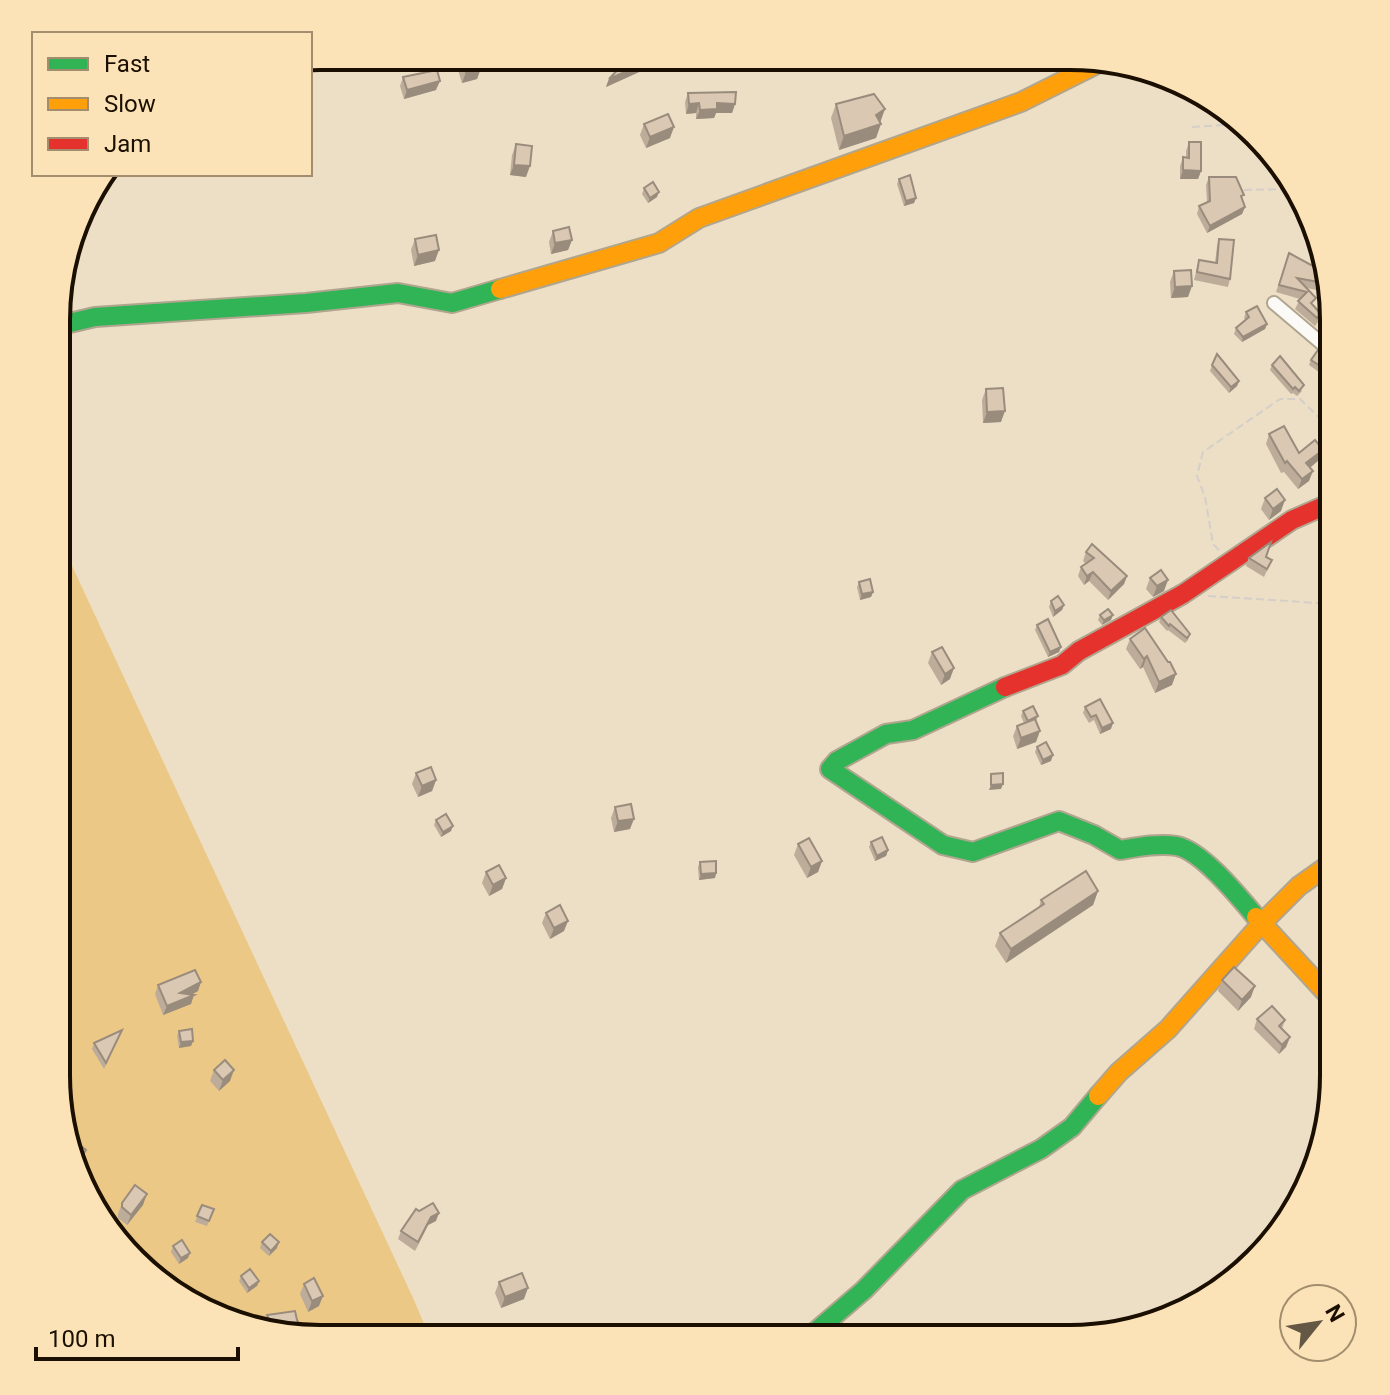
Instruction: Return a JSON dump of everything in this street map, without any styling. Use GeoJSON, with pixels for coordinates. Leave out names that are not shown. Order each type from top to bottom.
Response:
{"type":"FeatureCollection","features":[{"type":"Feature","properties":{"kind":"street"},"geometry":{"type":"LineString","coordinates":[[70,323],[95,317],[306,303],[398,293],[452,303],[659,243],[699,218],[1021,102],[1083,71]]}},
{"type":"Feature","properties":{"kind":"street"},"geometry":{"type":"LineString","coordinates":[[1274,303],[1319,341]]}},
{"type":"Feature","properties":{"kind":"street"},"geometry":{"type":"LineString","coordinates":[[1319,508],[1292,520],[1183,594],[1079,651],[1062,665],[1005,687],[913,730],[886,734],[837,761],[830,769],[943,845],[973,852],[1059,821],[1120,850],[1142,846],[1179,846],[1210,866],[1319,986]]}},
{"type":"Feature","properties":{"kind":"street"},"geometry":{"type":"LineString","coordinates":[[824,1324],[864,1290],[962,1190],[1041,1149],[1072,1127],[1119,1072],[1168,1029],[1263,922],[1299,886],[1319,872]]}},
{"type":"Feature","properties":{"kind":"path"},"geometry":{"type":"LineString","coordinates":[[1192,127],[1226,125]]}},
{"type":"Feature","properties":{"kind":"path"},"geometry":{"type":"LineString","coordinates":[[1244,190],[1283,189]]}},
{"type":"Feature","properties":{"kind":"path"},"geometry":{"type":"LineString","coordinates":[[1229,560],[1213,544],[1205,497],[1197,476],[1203,452],[1280,399],[1300,399],[1319,417]]}},
{"type":"Feature","properties":{"kind":"path"},"geometry":{"type":"LineString","coordinates":[[1183,594],[1319,603]]}},
{"type":"Feature","properties":{"kind":"shaded area"},"geometry":{"type":"Polygon","coordinates":[[[70,562],[424,1324],[304,1324],[271,1320],[224,1306],[195,1292],[143,1252],[103,1200],[89,1171],[75,1124],[71,1091],[70,562]]]}},
{"type":"Feature","properties":{"kind":"building"},"geometry":{"type":"Polygon","coordinates":[[[437,71],[440,81],[407,90],[403,77],[437,71]]]}},
{"type":"Feature","properties":{"kind":"building"},"geometry":{"type":"Polygon","coordinates":[[[617,71],[628,71],[609,79],[617,71]]]}},
{"type":"Feature","properties":{"kind":"building"},"geometry":{"type":"Polygon","coordinates":[[[736,92],[735,104],[717,103],[717,109],[700,110],[699,103],[689,104],[688,93],[736,92]]]}},
{"type":"Feature","properties":{"kind":"building"},"geometry":{"type":"Polygon","coordinates":[[[874,94],[885,109],[876,115],[881,124],[844,136],[836,104],[874,94]]]}},
{"type":"Feature","properties":{"kind":"building"},"geometry":{"type":"Polygon","coordinates":[[[668,114],[674,127],[650,137],[644,124],[668,114]]]}},
{"type":"Feature","properties":{"kind":"building"},"geometry":{"type":"Polygon","coordinates":[[[1189,142],[1201,142],[1201,171],[1183,170],[1183,157],[1189,158],[1189,142]]]}},
{"type":"Feature","properties":{"kind":"building"},"geometry":{"type":"Polygon","coordinates":[[[516,144],[532,146],[530,166],[514,165],[516,144]]]}},
{"type":"Feature","properties":{"kind":"building"},"geometry":{"type":"Polygon","coordinates":[[[910,175],[916,198],[906,201],[899,179],[910,175]]]}},
{"type":"Feature","properties":{"kind":"building"},"geometry":{"type":"Polygon","coordinates":[[[1209,177],[1236,177],[1244,195],[1241,196],[1245,207],[1210,226],[1199,206],[1210,201],[1209,177]]]}},
{"type":"Feature","properties":{"kind":"building"},"geometry":{"type":"Polygon","coordinates":[[[653,182],[659,192],[650,198],[644,188],[653,182]]]}},
{"type":"Feature","properties":{"kind":"building"},"geometry":{"type":"Polygon","coordinates":[[[569,227],[572,240],[555,243],[553,231],[569,227]]]}},
{"type":"Feature","properties":{"kind":"building"},"geometry":{"type":"Polygon","coordinates":[[[436,235],[439,250],[418,255],[415,239],[436,235]]]}},
{"type":"Feature","properties":{"kind":"building"},"geometry":{"type":"Polygon","coordinates":[[[1219,239],[1234,240],[1230,279],[1197,272],[1199,260],[1217,263],[1219,239]]]}},
{"type":"Feature","properties":{"kind":"building"},"geometry":{"type":"Polygon","coordinates":[[[1289,253],[1313,266],[1317,282],[1297,278],[1316,298],[1311,303],[1319,316],[1317,318],[1298,301],[1307,292],[1279,285],[1289,253]]]}},
{"type":"Feature","properties":{"kind":"building"},"geometry":{"type":"Polygon","coordinates":[[[1191,270],[1192,286],[1175,287],[1174,271],[1191,270]]]}},
{"type":"Feature","properties":{"kind":"building"},"geometry":{"type":"Polygon","coordinates":[[[1257,306],[1267,324],[1243,337],[1236,328],[1249,317],[1246,312],[1257,306]]]}},
{"type":"Feature","properties":{"kind":"building"},"geometry":{"type":"Polygon","coordinates":[[[1318,350],[1319,351],[1319,365],[1311,360],[1318,350]]]}},
{"type":"Feature","properties":{"kind":"building"},"geometry":{"type":"Polygon","coordinates":[[[1217,354],[1239,381],[1231,387],[1212,365],[1217,354]]]}},
{"type":"Feature","properties":{"kind":"building"},"geometry":{"type":"Polygon","coordinates":[[[1280,356],[1304,385],[1299,391],[1295,387],[1293,389],[1272,365],[1280,356]]]}},
{"type":"Feature","properties":{"kind":"building"},"geometry":{"type":"Polygon","coordinates":[[[1003,388],[1005,411],[987,412],[986,389],[1003,388]]]}},
{"type":"Feature","properties":{"kind":"building"},"geometry":{"type":"Polygon","coordinates":[[[1284,426],[1299,453],[1315,440],[1319,453],[1306,463],[1313,471],[1302,479],[1287,461],[1285,463],[1269,434],[1284,426]]]}},
{"type":"Feature","properties":{"kind":"building"},"geometry":{"type":"Polygon","coordinates":[[[1277,489],[1285,500],[1273,509],[1265,498],[1277,489]]]}},
{"type":"Feature","properties":{"kind":"building"},"geometry":{"type":"Polygon","coordinates":[[[1271,542],[1266,557],[1272,560],[1267,569],[1249,558],[1271,542]]]}},
{"type":"Feature","properties":{"kind":"building"},"geometry":{"type":"Polygon","coordinates":[[[1092,544],[1127,576],[1111,591],[1093,572],[1087,576],[1081,567],[1094,558],[1086,552],[1092,544]]]}},
{"type":"Feature","properties":{"kind":"building"},"geometry":{"type":"Polygon","coordinates":[[[1161,570],[1168,580],[1157,586],[1150,578],[1161,570]]]}},
{"type":"Feature","properties":{"kind":"building"},"geometry":{"type":"Polygon","coordinates":[[[870,579],[873,592],[862,594],[859,582],[870,579]]]}},
{"type":"Feature","properties":{"kind":"building"},"geometry":{"type":"Polygon","coordinates":[[[1058,596],[1064,605],[1055,611],[1051,601],[1058,596]]]}},
{"type":"Feature","properties":{"kind":"building"},"geometry":{"type":"Polygon","coordinates":[[[1108,609],[1113,615],[1104,620],[1100,615],[1108,609]]]}},
{"type":"Feature","properties":{"kind":"building"},"geometry":{"type":"Polygon","coordinates":[[[1171,610],[1190,634],[1187,638],[1161,617],[1171,610]]]}},
{"type":"Feature","properties":{"kind":"building"},"geometry":{"type":"Polygon","coordinates":[[[1048,619],[1061,647],[1050,652],[1037,625],[1048,619]]]}},
{"type":"Feature","properties":{"kind":"building"},"geometry":{"type":"Polygon","coordinates":[[[1145,628],[1176,674],[1159,682],[1147,656],[1144,659],[1130,639],[1145,628]]]}},
{"type":"Feature","properties":{"kind":"building"},"geometry":{"type":"Polygon","coordinates":[[[942,647],[954,668],[945,674],[932,652],[942,647]]]}},
{"type":"Feature","properties":{"kind":"building"},"geometry":{"type":"Polygon","coordinates":[[[1100,699],[1113,723],[1102,728],[1096,715],[1091,717],[1085,707],[1100,699]]]}},
{"type":"Feature","properties":{"kind":"building"},"geometry":{"type":"Polygon","coordinates":[[[1033,706],[1038,716],[1028,721],[1023,711],[1033,706]]]}},
{"type":"Feature","properties":{"kind":"building"},"geometry":{"type":"Polygon","coordinates":[[[1035,719],[1040,731],[1021,738],[1017,726],[1035,719]]]}},
{"type":"Feature","properties":{"kind":"building"},"geometry":{"type":"Polygon","coordinates":[[[1046,742],[1053,755],[1043,760],[1037,747],[1046,742]]]}},
{"type":"Feature","properties":{"kind":"building"},"geometry":{"type":"Polygon","coordinates":[[[431,767],[436,780],[422,786],[416,773],[431,767]]]}},
{"type":"Feature","properties":{"kind":"building"},"geometry":{"type":"Polygon","coordinates":[[[1003,773],[1003,784],[991,785],[991,774],[1003,773]]]}},
{"type":"Feature","properties":{"kind":"building"},"geometry":{"type":"Polygon","coordinates":[[[631,804],[634,819],[618,821],[615,807],[631,804]]]}},
{"type":"Feature","properties":{"kind":"building"},"geometry":{"type":"Polygon","coordinates":[[[446,814],[453,826],[443,832],[436,820],[446,814]]]}},
{"type":"Feature","properties":{"kind":"building"},"geometry":{"type":"Polygon","coordinates":[[[882,837],[888,850],[877,856],[871,842],[882,837]]]}},
{"type":"Feature","properties":{"kind":"building"},"geometry":{"type":"Polygon","coordinates":[[[809,838],[822,861],[811,867],[798,844],[809,838]]]}},
{"type":"Feature","properties":{"kind":"building"},"geometry":{"type":"Polygon","coordinates":[[[716,861],[716,873],[701,874],[700,862],[716,861]]]}},
{"type":"Feature","properties":{"kind":"building"},"geometry":{"type":"Polygon","coordinates":[[[499,865],[506,878],[493,885],[486,872],[499,865]]]}},
{"type":"Feature","properties":{"kind":"building"},"geometry":{"type":"Polygon","coordinates":[[[1086,871],[1098,891],[1011,949],[1000,933],[1044,904],[1041,900],[1086,871]]]}},
{"type":"Feature","properties":{"kind":"building"},"geometry":{"type":"Polygon","coordinates":[[[560,905],[568,921],[554,928],[546,913],[560,905]]]}},
{"type":"Feature","properties":{"kind":"building"},"geometry":{"type":"Polygon","coordinates":[[[1234,967],[1255,986],[1242,1000],[1222,980],[1234,967]]]}},
{"type":"Feature","properties":{"kind":"building"},"geometry":{"type":"Polygon","coordinates":[[[195,970],[201,982],[180,993],[194,995],[167,1006],[158,985],[195,970]]]}},
{"type":"Feature","properties":{"kind":"building"},"geometry":{"type":"Polygon","coordinates":[[[1272,1006],[1285,1020],[1279,1026],[1290,1037],[1282,1045],[1257,1019],[1272,1006]]]}},
{"type":"Feature","properties":{"kind":"building"},"geometry":{"type":"Polygon","coordinates":[[[192,1029],[193,1041],[181,1042],[179,1031],[192,1029]]]}},
{"type":"Feature","properties":{"kind":"building"},"geometry":{"type":"Polygon","coordinates":[[[122,1030],[106,1063],[94,1043],[122,1030]]]}},
{"type":"Feature","properties":{"kind":"building"},"geometry":{"type":"Polygon","coordinates":[[[225,1060],[234,1070],[223,1080],[214,1070],[225,1060]]]}},
{"type":"Feature","properties":{"kind":"building"},"geometry":{"type":"Polygon","coordinates":[[[135,1185],[147,1194],[131,1215],[122,1203],[135,1185]]]}},
{"type":"Feature","properties":{"kind":"building"},"geometry":{"type":"Polygon","coordinates":[[[433,1203],[439,1213],[431,1217],[418,1242],[401,1231],[416,1209],[419,1211],[433,1203]]]}},
{"type":"Feature","properties":{"kind":"building"},"geometry":{"type":"Polygon","coordinates":[[[202,1205],[214,1209],[209,1221],[197,1216],[202,1205]]]}},
{"type":"Feature","properties":{"kind":"building"},"geometry":{"type":"Polygon","coordinates":[[[270,1234],[279,1242],[271,1251],[262,1242],[270,1234]]]}},
{"type":"Feature","properties":{"kind":"building"},"geometry":{"type":"Polygon","coordinates":[[[182,1240],[190,1253],[181,1258],[173,1246],[182,1240]]]}},
{"type":"Feature","properties":{"kind":"building"},"geometry":{"type":"Polygon","coordinates":[[[250,1269],[259,1281],[249,1288],[241,1276],[250,1269]]]}},
{"type":"Feature","properties":{"kind":"building"},"geometry":{"type":"Polygon","coordinates":[[[522,1273],[528,1288],[505,1297],[499,1282],[522,1273]]]}},
{"type":"Feature","properties":{"kind":"building"},"geometry":{"type":"Polygon","coordinates":[[[314,1278],[323,1296],[312,1301],[304,1284],[314,1278]]]}},
{"type":"Feature","properties":{"kind":"building"},"geometry":{"type":"Polygon","coordinates":[[[295,1311],[299,1323],[269,1320],[267,1315],[295,1311]]]}},
{"type":"Feature","properties":{"kind":"traffic: fast"},"geometry":{"type":"LineString","coordinates":[[70,323],[95,317],[306,303],[398,293],[452,303],[500,289]]}},
{"type":"Feature","properties":{"kind":"traffic: fast"},"geometry":{"type":"LineString","coordinates":[[1005,687],[913,730],[886,734],[837,761],[830,769],[943,845],[973,852],[1059,821],[1120,850],[1156,845],[1177,846],[1198,856],[1256,917]]}},
{"type":"Feature","properties":{"kind":"traffic: fast"},"geometry":{"type":"LineString","coordinates":[[824,1324],[864,1290],[962,1190],[1041,1149],[1072,1127],[1098,1096]]}},
{"type":"Feature","properties":{"kind":"traffic: slow"},"geometry":{"type":"LineString","coordinates":[[500,289],[659,243],[699,218],[1021,102],[1083,71]]}},
{"type":"Feature","properties":{"kind":"traffic: slow"},"geometry":{"type":"LineString","coordinates":[[1098,1096],[1119,1072],[1168,1029],[1263,922],[1299,886],[1319,872]]}},
{"type":"Feature","properties":{"kind":"traffic: slow"},"geometry":{"type":"LineString","coordinates":[[1256,917],[1319,985]]}},
{"type":"Feature","properties":{"kind":"traffic: jam"},"geometry":{"type":"LineString","coordinates":[[1005,687],[1062,665],[1079,651],[1183,594],[1292,520],[1319,508]]}}]}
